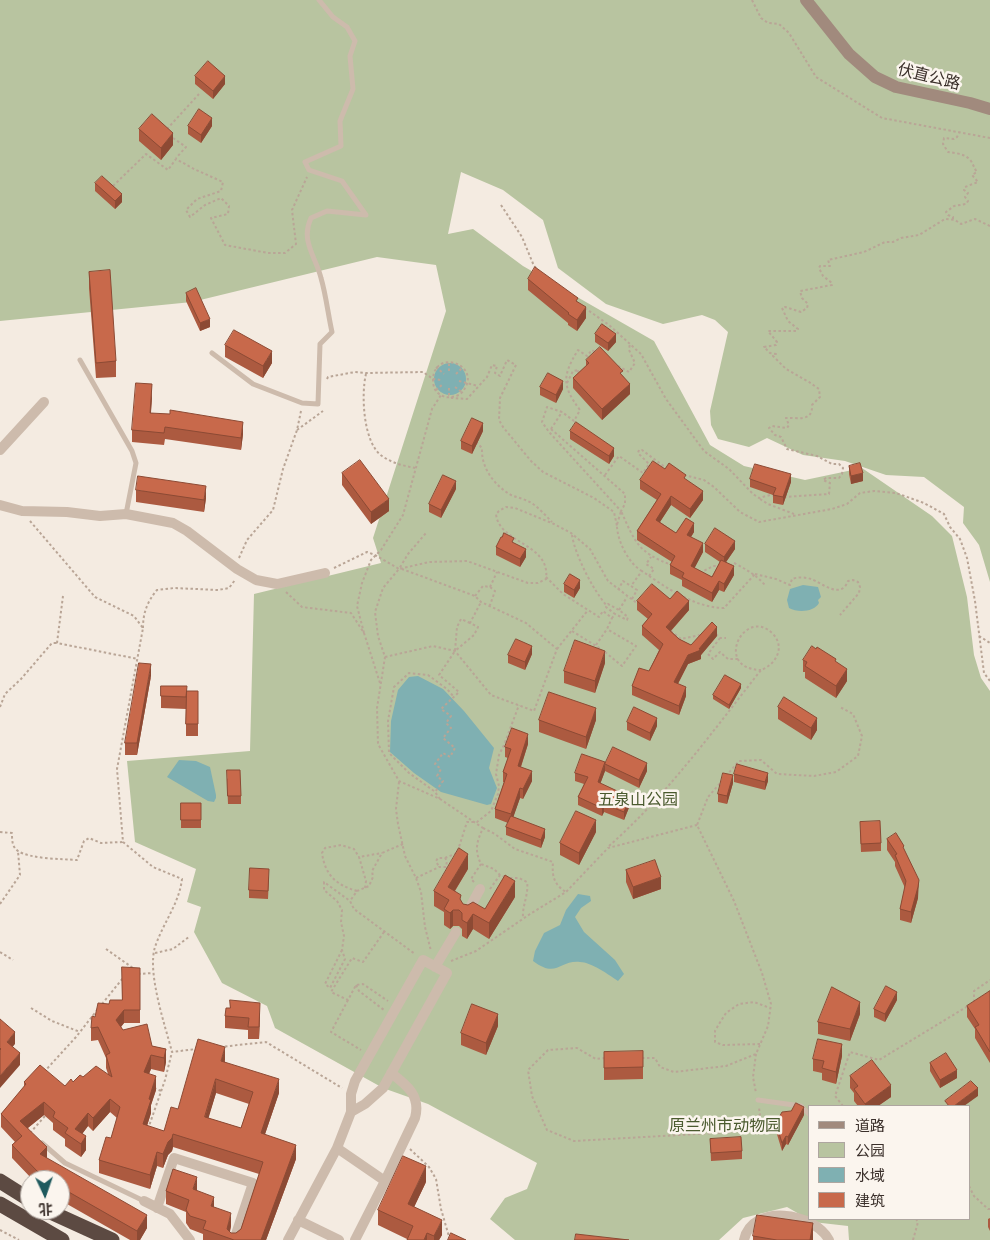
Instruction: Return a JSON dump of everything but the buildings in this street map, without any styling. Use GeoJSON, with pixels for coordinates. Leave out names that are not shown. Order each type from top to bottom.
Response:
{"type":"FeatureCollection","features":[{"type":"Feature","properties":{"kind":"highway"},"geometry":{"type":"LineString","coordinates":[[0,1181],[20,1194]]}},
{"type":"Feature","properties":{"kind":"highway"},"geometry":{"type":"LineString","coordinates":[[0,1204],[62,1240]]}},
{"type":"Feature","properties":{"kind":"highway"},"geometry":{"type":"LineString","coordinates":[[68,1220],[112,1240]]}},
{"type":"Feature","properties":{"kind":"main road","name":"伏直公路"},"geometry":{"type":"LineString","coordinates":[[806,0],[849,54],[875,78],[896,87],[990,109]]}},
{"type":"Feature","properties":{"kind":"street"},"geometry":{"type":"LineString","coordinates":[[0,450],[44,402]]}},
{"type":"Feature","properties":{"kind":"street"},"geometry":{"type":"LineString","coordinates":[[0,505],[22,511],[60,511],[100,516],[126,514],[173,523],[188,530],[237,569],[256,580],[277,584],[325,573]]}},
{"type":"Feature","properties":{"kind":"street"},"geometry":{"type":"LineString","coordinates":[[467,914],[480,890]]}},
{"type":"Feature","properties":{"kind":"street"},"geometry":{"type":"LineString","coordinates":[[435,967],[456,932]]}},
{"type":"Feature","properties":{"kind":"street"},"geometry":{"type":"LineString","coordinates":[[288,1240],[337,1148],[351,1112],[351,1094],[355,1081],[423,960],[447,973],[382,1088],[365,1104],[351,1112]]}},
{"type":"Feature","properties":{"kind":"street"},"geometry":{"type":"LineString","coordinates":[[355,1240],[410,1129],[418,1107],[414,1096],[403,1082],[391,1074]]}},
{"type":"Feature","properties":{"kind":"street"},"geometry":{"type":"LineString","coordinates":[[337,1148],[385,1181]]}},
{"type":"Feature","properties":{"kind":"street"},"geometry":{"type":"LineString","coordinates":[[157,1208],[174,1158],[253,1183],[234,1240]]}},
{"type":"Feature","properties":{"kind":"street"},"geometry":{"type":"LineString","coordinates":[[144,1201],[170,1214],[190,1240]]}},
{"type":"Feature","properties":{"kind":"street"},"geometry":{"type":"LineString","coordinates":[[744,1240],[746,1232],[755,1222],[770,1217],[786,1215],[808,1222],[825,1233],[829,1240]]}},
{"type":"Feature","properties":{"kind":"street"},"geometry":{"type":"LineString","coordinates":[[298,1220],[339,1240]]}},
{"type":"Feature","properties":{"kind":"lane"},"geometry":{"type":"LineString","coordinates":[[212,353],[253,384],[302,404],[318,404],[320,344],[332,332],[321,275],[310,251],[308,225],[311,218],[327,211],[366,215],[342,181],[309,170],[305,162],[341,146],[340,121],[352,88],[350,56],[355,41],[347,27],[333,17],[319,0]]}},
{"type":"Feature","properties":{"kind":"lane"},"geometry":{"type":"LineString","coordinates":[[80,360],[132,450],[136,463],[126,514]]}},
{"type":"Feature","properties":{"kind":"lane"},"geometry":{"type":"LineString","coordinates":[[758,1100],[800,1106],[808,1113]]}},
{"type":"Feature","properties":{"kind":"lane"},"geometry":{"type":"LineString","coordinates":[[30,1134],[65,1163],[144,1201]]}},
{"type":"Feature","properties":{"kind":"path"},"geometry":{"type":"LineString","coordinates":[[752,0],[761,18],[768,23],[779,24],[789,33],[816,77],[882,118],[990,138]]}},
{"type":"Feature","properties":{"kind":"path"},"geometry":{"type":"LineString","coordinates":[[164,132],[199,94]]}},
{"type":"Feature","properties":{"kind":"path"},"geometry":{"type":"LineString","coordinates":[[953,220],[953,217],[946,212],[954,206],[966,204],[968,200],[965,197],[968,193],[964,190],[965,187],[978,182],[972,175],[978,172],[973,168],[969,159],[961,154],[948,152],[943,144],[944,138],[954,139],[958,133]]}},
{"type":"Feature","properties":{"kind":"path"},"geometry":{"type":"LineString","coordinates":[[113,186],[146,154],[168,170],[186,147],[171,137]]}},
{"type":"Feature","properties":{"kind":"path"},"geometry":{"type":"LineString","coordinates":[[176,159],[194,170],[223,182],[221,191],[197,199],[186,210],[190,217],[205,205],[221,198],[229,206],[228,214],[211,218],[225,245],[268,253],[285,253],[296,244],[292,210],[306,182],[309,170]]}},
{"type":"Feature","properties":{"kind":"path"},"geometry":{"type":"LineString","coordinates":[[501,205],[522,237],[534,266],[541,272]]}},
{"type":"Feature","properties":{"kind":"path"},"geometry":{"type":"LineString","coordinates":[[759,498],[770,495],[792,497],[829,494],[830,483],[823,480],[826,478],[839,478],[843,468],[839,464],[832,464],[817,456],[787,449],[780,437],[775,435],[769,428],[772,426],[788,428],[786,418],[801,419],[807,416],[812,411],[812,405],[821,394],[819,389],[786,369],[773,356],[776,354],[770,353],[764,346],[776,345],[777,342],[768,330],[798,330],[788,321],[782,308],[785,307],[801,312],[807,308],[808,304],[802,298],[800,291],[832,285],[823,276],[819,268],[820,266],[830,266],[828,260],[864,252],[885,242],[894,242],[901,238],[918,235],[945,219],[961,224],[974,220],[990,226]]}},
{"type":"Feature","properties":{"kind":"path"},"geometry":{"type":"LineString","coordinates":[[579,303],[642,354],[666,399],[704,451],[729,469],[753,494],[768,504],[797,515]]}},
{"type":"Feature","properties":{"kind":"path"},"geometry":{"type":"LineString","coordinates":[[615,365],[629,372],[636,363],[629,350],[630,343]]}},
{"type":"Feature","properties":{"kind":"path"},"geometry":{"type":"LineString","coordinates":[[600,356],[592,350],[588,356],[578,350],[573,358],[566,376],[566,385],[569,394],[580,410],[574,421],[562,412],[547,407],[542,422],[621,511],[634,539],[641,549],[652,557],[675,566]]}},
{"type":"Feature","properties":{"kind":"path"},"geometry":{"type":"LineString","coordinates":[[452,398],[463,393],[468,383],[468,375],[463,367],[457,363],[442,363],[433,372],[436,390],[441,396],[452,398],[467,399],[487,377],[492,365],[497,366],[495,373],[500,376],[508,360],[516,365],[500,398],[499,420],[503,427],[531,461],[543,472],[594,498],[614,512],[620,540],[630,561],[636,568],[674,591],[703,605],[714,608],[724,608],[755,574]]}},
{"type":"Feature","properties":{"kind":"path"},"geometry":{"type":"LineString","coordinates":[[449,362],[449,371]]}},
{"type":"Feature","properties":{"kind":"path"},"geometry":{"type":"LineString","coordinates":[[456,374],[463,367]]}},
{"type":"Feature","properties":{"kind":"path"},"geometry":{"type":"LineString","coordinates":[[436,368],[444,374]]}},
{"type":"Feature","properties":{"kind":"path"},"geometry":{"type":"LineString","coordinates":[[566,385],[573,371],[579,370],[576,374],[578,377],[582,372]]}},
{"type":"Feature","properties":{"kind":"path"},"geometry":{"type":"LineString","coordinates":[[334,376],[355,372],[366,374],[423,372],[433,379],[442,380]]}},
{"type":"Feature","properties":{"kind":"path"},"geometry":{"type":"LineString","coordinates":[[366,374],[364,381],[365,415],[369,438],[380,455],[400,465],[415,468]]}},
{"type":"Feature","properties":{"kind":"path"},"geometry":{"type":"LineString","coordinates":[[459,381],[479,386]]}},
{"type":"Feature","properties":{"kind":"path"},"geometry":{"type":"LineString","coordinates":[[436,390],[442,384]]}},
{"type":"Feature","properties":{"kind":"path"},"geometry":{"type":"LineString","coordinates":[[455,387],[463,393]]}},
{"type":"Feature","properties":{"kind":"path"},"geometry":{"type":"LineString","coordinates":[[449,388],[449,395],[452,398]]}},
{"type":"Feature","properties":{"kind":"path"},"geometry":{"type":"LineString","coordinates":[[381,686],[357,606],[362,584],[371,560],[381,550],[402,515],[432,409],[441,396]]}},
{"type":"Feature","properties":{"kind":"path"},"geometry":{"type":"LineString","coordinates":[[123,842],[117,769],[138,659],[142,618],[148,601],[157,590],[174,588],[218,590],[229,588],[235,581],[239,554],[247,540],[273,510],[302,411]]}},
{"type":"Feature","properties":{"kind":"path"},"geometry":{"type":"LineString","coordinates":[[549,432],[562,412]]}},
{"type":"Feature","properties":{"kind":"path"},"geometry":{"type":"LineString","coordinates":[[551,429],[625,494],[625,504],[617,526]]}},
{"type":"Feature","properties":{"kind":"path"},"geometry":{"type":"LineString","coordinates":[[474,440],[482,448],[481,456],[485,467],[499,486],[512,495],[531,502],[554,524]]}},
{"type":"Feature","properties":{"kind":"path"},"geometry":{"type":"LineString","coordinates":[[605,475],[619,456],[643,473],[649,464],[638,453],[639,450],[642,450],[668,469]]}},
{"type":"Feature","properties":{"kind":"path"},"geometry":{"type":"LineString","coordinates":[[681,474],[704,480],[740,512],[759,522],[832,509],[847,504],[860,493],[874,491],[896,494],[924,502],[944,514],[950,527],[960,539],[967,558],[984,673],[990,681]]}},
{"type":"Feature","properties":{"kind":"path"},"geometry":{"type":"LineString","coordinates":[[400,568],[429,562],[467,560],[528,583],[538,583],[546,579],[547,572],[543,561],[530,548],[501,527],[497,520],[496,514],[499,511],[506,507],[515,508],[572,533],[590,549],[608,581],[638,605]]}},
{"type":"Feature","properties":{"kind":"path"},"geometry":{"type":"LineString","coordinates":[[22,511],[95,597],[134,616],[142,628]]}},
{"type":"Feature","properties":{"kind":"path"},"geometry":{"type":"LineString","coordinates":[[426,533],[383,588],[375,612],[378,636],[385,657],[377,708],[378,744],[400,781],[440,799],[495,834],[515,850],[553,862],[552,876],[561,889],[566,892]]}},
{"type":"Feature","properties":{"kind":"path"},"geometry":{"type":"LineString","coordinates":[[572,533],[574,547],[584,568],[607,606],[615,614],[627,620],[628,617],[619,610],[608,604],[607,606]]}},
{"type":"Feature","properties":{"kind":"path"},"geometry":{"type":"LineString","coordinates":[[325,573],[367,552],[400,568],[474,596],[482,602],[526,623],[557,649]]}},
{"type":"Feature","properties":{"kind":"path"},"geometry":{"type":"LineString","coordinates":[[649,576],[654,569],[646,564],[652,557]]}},
{"type":"Feature","properties":{"kind":"path"},"geometry":{"type":"LineString","coordinates":[[729,568],[734,562],[755,574],[765,585]]}},
{"type":"Feature","properties":{"kind":"path"},"geometry":{"type":"LineString","coordinates":[[697,574],[713,566],[721,567]]}},
{"type":"Feature","properties":{"kind":"path"},"geometry":{"type":"LineString","coordinates":[[631,586],[642,571]]}},
{"type":"Feature","properties":{"kind":"path"},"geometry":{"type":"LineString","coordinates":[[490,587],[497,572]]}},
{"type":"Feature","properties":{"kind":"path"},"geometry":{"type":"LineString","coordinates":[[755,574],[776,578],[790,585],[792,579],[796,577],[809,578],[834,590],[841,590],[848,581],[858,582],[860,587],[858,593],[840,616]]}},
{"type":"Feature","properties":{"kind":"path"},"geometry":{"type":"LineString","coordinates":[[546,576],[563,594],[599,618],[603,611],[612,618]]}},
{"type":"Feature","properties":{"kind":"path"},"geometry":{"type":"LineString","coordinates":[[618,590],[623,581],[637,590],[632,600]]}},
{"type":"Feature","properties":{"kind":"path"},"geometry":{"type":"LineString","coordinates":[[277,584],[302,607],[351,613],[364,633]]}},
{"type":"Feature","properties":{"kind":"path"},"geometry":{"type":"LineString","coordinates":[[474,596],[483,586],[490,587],[495,591],[490,605]]}},
{"type":"Feature","properties":{"kind":"path"},"geometry":{"type":"LineString","coordinates":[[57,643],[63,596]]}},
{"type":"Feature","properties":{"kind":"path"},"geometry":{"type":"LineString","coordinates":[[619,610],[627,597]]}},
{"type":"Feature","properties":{"kind":"path"},"geometry":{"type":"LineString","coordinates":[[470,623],[482,602]]}},
{"type":"Feature","properties":{"kind":"path"},"geometry":{"type":"LineString","coordinates":[[385,657],[433,646],[455,651],[491,695],[534,711],[557,649],[588,610]]}},
{"type":"Feature","properties":{"kind":"path"},"geometry":{"type":"LineString","coordinates":[[596,645],[615,614]]}},
{"type":"Feature","properties":{"kind":"path"},"geometry":{"type":"LineString","coordinates":[[435,792],[444,780],[437,776],[441,769],[435,764],[443,753],[450,757],[456,748],[443,738],[451,728],[446,723],[451,716],[441,709],[459,692],[439,675],[455,651],[474,635],[478,627],[461,619],[457,627],[455,651]]}},
{"type":"Feature","properties":{"kind":"path"},"geometry":{"type":"LineString","coordinates":[[666,627],[681,639],[702,635]]}},
{"type":"Feature","properties":{"kind":"path"},"geometry":{"type":"LineString","coordinates":[[758,627],[767,629],[774,635],[778,643],[778,652],[775,660],[769,667],[761,670],[752,670],[744,666],[738,659],[735,650],[737,641],[742,634],[749,629],[758,627]]}},
{"type":"Feature","properties":{"kind":"path"},"geometry":{"type":"LineString","coordinates":[[572,631],[596,645],[622,666],[636,646],[607,629]]}},
{"type":"Feature","properties":{"kind":"path"},"geometry":{"type":"LineString","coordinates":[[714,632],[720,638],[726,638]]}},
{"type":"Feature","properties":{"kind":"path"},"geometry":{"type":"LineString","coordinates":[[979,636],[990,643]]}},
{"type":"Feature","properties":{"kind":"path"},"geometry":{"type":"LineString","coordinates":[[720,638],[708,654],[713,659],[720,652],[728,659],[738,659]]}},
{"type":"Feature","properties":{"kind":"path"},"geometry":{"type":"LineString","coordinates":[[0,707],[5,694],[21,679],[52,643],[138,659]]}},
{"type":"Feature","properties":{"kind":"path"},"geometry":{"type":"LineString","coordinates":[[400,781],[396,809],[408,861],[421,892],[424,927],[435,967],[476,951],[566,892],[608,848],[637,822],[674,780],[761,670]]}},
{"type":"Feature","properties":{"kind":"path"},"geometry":{"type":"LineString","coordinates":[[440,799],[435,792],[409,773],[389,753],[388,721],[394,687],[409,673],[428,675],[447,689],[454,697]]}},
{"type":"Feature","properties":{"kind":"path"},"geometry":{"type":"LineString","coordinates":[[438,868],[436,861],[438,858],[445,858],[457,853],[467,822],[477,822],[491,812],[498,794],[499,786],[496,774],[499,755],[518,705]]}},
{"type":"Feature","properties":{"kind":"path"},"geometry":{"type":"LineString","coordinates":[[606,1058],[596,1058],[577,1048],[548,1050],[528,1070],[532,1096],[547,1130],[574,1141],[750,1131],[760,1114],[753,1077],[756,1054],[768,1026],[771,1004],[762,973],[737,910],[697,825],[708,797],[739,761],[761,760],[776,774],[814,776],[836,772],[858,756],[862,736],[853,714],[840,707]]}},
{"type":"Feature","properties":{"kind":"path"},"geometry":{"type":"LineString","coordinates":[[608,848],[697,825]]}},
{"type":"Feature","properties":{"kind":"path"},"geometry":{"type":"LineString","coordinates":[[483,828],[476,844],[476,852],[481,864],[494,869],[500,875],[509,878],[519,878],[527,882],[524,918]]}},
{"type":"Feature","properties":{"kind":"path"},"geometry":{"type":"LineString","coordinates":[[0,832],[12,833],[12,844],[18,851],[20,875],[0,904]]}},
{"type":"Feature","properties":{"kind":"path"},"geometry":{"type":"LineString","coordinates":[[18,851],[53,859],[77,860],[84,841],[89,838],[100,843],[123,842],[153,867],[182,879],[181,892],[154,954],[153,973],[172,1052],[146,1133]]}},
{"type":"Feature","properties":{"kind":"path"},"geometry":{"type":"LineString","coordinates":[[359,857],[382,853],[403,844]]}},
{"type":"Feature","properties":{"kind":"path"},"geometry":{"type":"LineString","coordinates":[[357,891],[338,882],[328,874],[322,854],[325,848],[341,845],[354,849],[359,857],[366,881],[365,888]]}},
{"type":"Feature","properties":{"kind":"path"},"geometry":{"type":"LineString","coordinates":[[350,901],[357,891],[369,886],[373,877],[372,871],[382,853]]}},
{"type":"Feature","properties":{"kind":"path"},"geometry":{"type":"LineString","coordinates":[[416,878],[438,868],[446,867],[447,860],[445,858]]}},
{"type":"Feature","properties":{"kind":"path"},"geometry":{"type":"LineString","coordinates":[[481,864],[471,879],[480,890],[491,889],[500,875]]}},
{"type":"Feature","properties":{"kind":"path"},"geometry":{"type":"LineString","coordinates":[[384,932],[362,962],[352,958],[330,988],[325,984],[342,950],[344,936],[341,922],[342,910],[337,901],[324,890],[324,882],[350,901],[354,909],[423,960]]}},
{"type":"Feature","properties":{"kind":"path"},"geometry":{"type":"LineString","coordinates":[[154,954],[173,949],[190,936]]}},
{"type":"Feature","properties":{"kind":"path"},"geometry":{"type":"LineString","coordinates":[[106,949],[143,975]]}},
{"type":"Feature","properties":{"kind":"path"},"geometry":{"type":"LineString","coordinates":[[342,950],[345,959],[331,992],[348,1000]]}},
{"type":"Feature","properties":{"kind":"path"},"geometry":{"type":"LineString","coordinates":[[0,952],[13,960]]}},
{"type":"Feature","properties":{"kind":"path"},"geometry":{"type":"LineString","coordinates":[[134,974],[153,973]]}},
{"type":"Feature","properties":{"kind":"path"},"geometry":{"type":"LineString","coordinates":[[41,1075],[80,1032],[126,974]]}},
{"type":"Feature","properties":{"kind":"path"},"geometry":{"type":"LineString","coordinates":[[978,1006],[974,1002],[974,991],[990,980]]}},
{"type":"Feature","properties":{"kind":"path"},"geometry":{"type":"LineString","coordinates":[[356,985],[363,984],[394,1011]]}},
{"type":"Feature","properties":{"kind":"path"},"geometry":{"type":"LineString","coordinates":[[356,985],[359,991],[394,1011]]}},
{"type":"Feature","properties":{"kind":"path"},"geometry":{"type":"LineString","coordinates":[[356,985],[331,1032],[369,1056]]}},
{"type":"Feature","properties":{"kind":"path"},"geometry":{"type":"LineString","coordinates":[[760,1044],[723,1045],[715,1042],[715,1031],[726,1013],[739,1004],[754,1002],[770,1008]]}},
{"type":"Feature","properties":{"kind":"path"},"geometry":{"type":"LineString","coordinates":[[842,1105],[834,1096],[850,1052],[879,1060],[974,1002]]}},
{"type":"Feature","properties":{"kind":"path"},"geometry":{"type":"LineString","coordinates":[[31,1008],[52,1021],[80,1032]]}},
{"type":"Feature","properties":{"kind":"path"},"geometry":{"type":"LineString","coordinates":[[212,1048],[266,1042],[351,1094]]}},
{"type":"Feature","properties":{"kind":"path"},"geometry":{"type":"LineString","coordinates":[[172,1052],[204,1048]]}},
{"type":"Feature","properties":{"kind":"path"},"geometry":{"type":"LineString","coordinates":[[635,1058],[655,1058],[660,1067],[674,1072],[726,1066],[756,1054]]}},
{"type":"Feature","properties":{"kind":"path"},"geometry":{"type":"LineString","coordinates":[[153,1088],[161,1091]]}},
{"type":"Feature","properties":{"kind":"path"},"geometry":{"type":"LineString","coordinates":[[30,1134],[47,1114]]}},
{"type":"Feature","properties":{"kind":"path"},"geometry":{"type":"LineString","coordinates":[[410,1129],[410,1149],[429,1167],[436,1179],[441,1209],[450,1240]]}},
{"type":"Feature","properties":{"kind":"path"},"geometry":{"type":"LineString","coordinates":[[970,1188],[974,1196],[990,1209]]}},
{"type":"Feature","properties":{"kind":"path"},"geometry":{"type":"LineString","coordinates":[[913,1240],[918,1222],[917,1220]]}},
{"type":"Feature","properties":{"kind":"path"},"geometry":{"type":"LineString","coordinates":[[0,1230],[19,1240]]}},
{"type":"Feature","properties":{"kind":"green space","name":"五泉山公园"},"geometry":{"type":"Polygon","coordinates":[[[0,0],[990,0],[990,582],[979,545],[963,523],[964,507],[924,477],[886,475],[845,461],[803,455],[767,438],[749,447],[718,439],[711,425],[710,411],[728,332],[715,320],[702,315],[663,324],[606,304],[558,268],[543,220],[503,190],[461,172],[448,234],[473,229],[523,266],[654,341],[710,445],[744,466],[805,480],[862,468],[932,516],[952,536],[967,597],[974,655],[981,678],[990,691],[990,1240],[849,1240],[848,1226],[810,1220],[970,1220],[970,1105],[808,1105],[808,1219],[787,1207],[743,1218],[719,1240],[515,1240],[490,1219],[505,1198],[527,1189],[537,1163],[428,1104],[383,1088],[275,1028],[267,1006],[222,983],[194,932],[201,907],[187,902],[196,869],[135,842],[127,761],[250,751],[254,594],[381,563],[373,538],[446,311],[436,265],[377,257],[192,302],[0,321],[0,0]]]}},
{"type":"Feature","properties":{"kind":"water"},"geometry":{"type":"Polygon","coordinates":[[[450,363],[456,364],[461,368],[465,373],[465,385],[461,390],[456,394],[450,395],[444,394],[439,390],[435,385],[434,379],[435,373],[439,368],[444,364],[450,363]]]}},
{"type":"Feature","properties":{"kind":"water"},"geometry":{"type":"Polygon","coordinates":[[[803,585],[818,587],[821,597],[818,600],[819,603],[817,606],[806,611],[797,611],[789,608],[787,600],[790,589],[803,585]]]}},
{"type":"Feature","properties":{"kind":"water"},"geometry":{"type":"Polygon","coordinates":[[[418,676],[443,689],[464,711],[494,748],[489,768],[497,788],[491,804],[487,805],[441,792],[414,773],[390,752],[391,721],[398,690],[409,677],[418,676]]]}},
{"type":"Feature","properties":{"kind":"water"},"geometry":{"type":"Polygon","coordinates":[[[179,760],[196,761],[210,767],[216,795],[214,802],[208,801],[167,777],[179,760]]]}},
{"type":"Feature","properties":{"kind":"water"},"geometry":{"type":"Polygon","coordinates":[[[578,894],[590,896],[591,901],[581,908],[575,917],[584,932],[615,960],[624,974],[618,981],[589,964],[573,962],[553,969],[541,966],[533,961],[535,951],[544,933],[560,925],[566,910],[578,894]]]}},
{"type":"Feature","properties":{"kind":"park label","name":"原兰州市动物园"},"geometry":{"type":"Point","coordinates":[725,1126]}}]}
